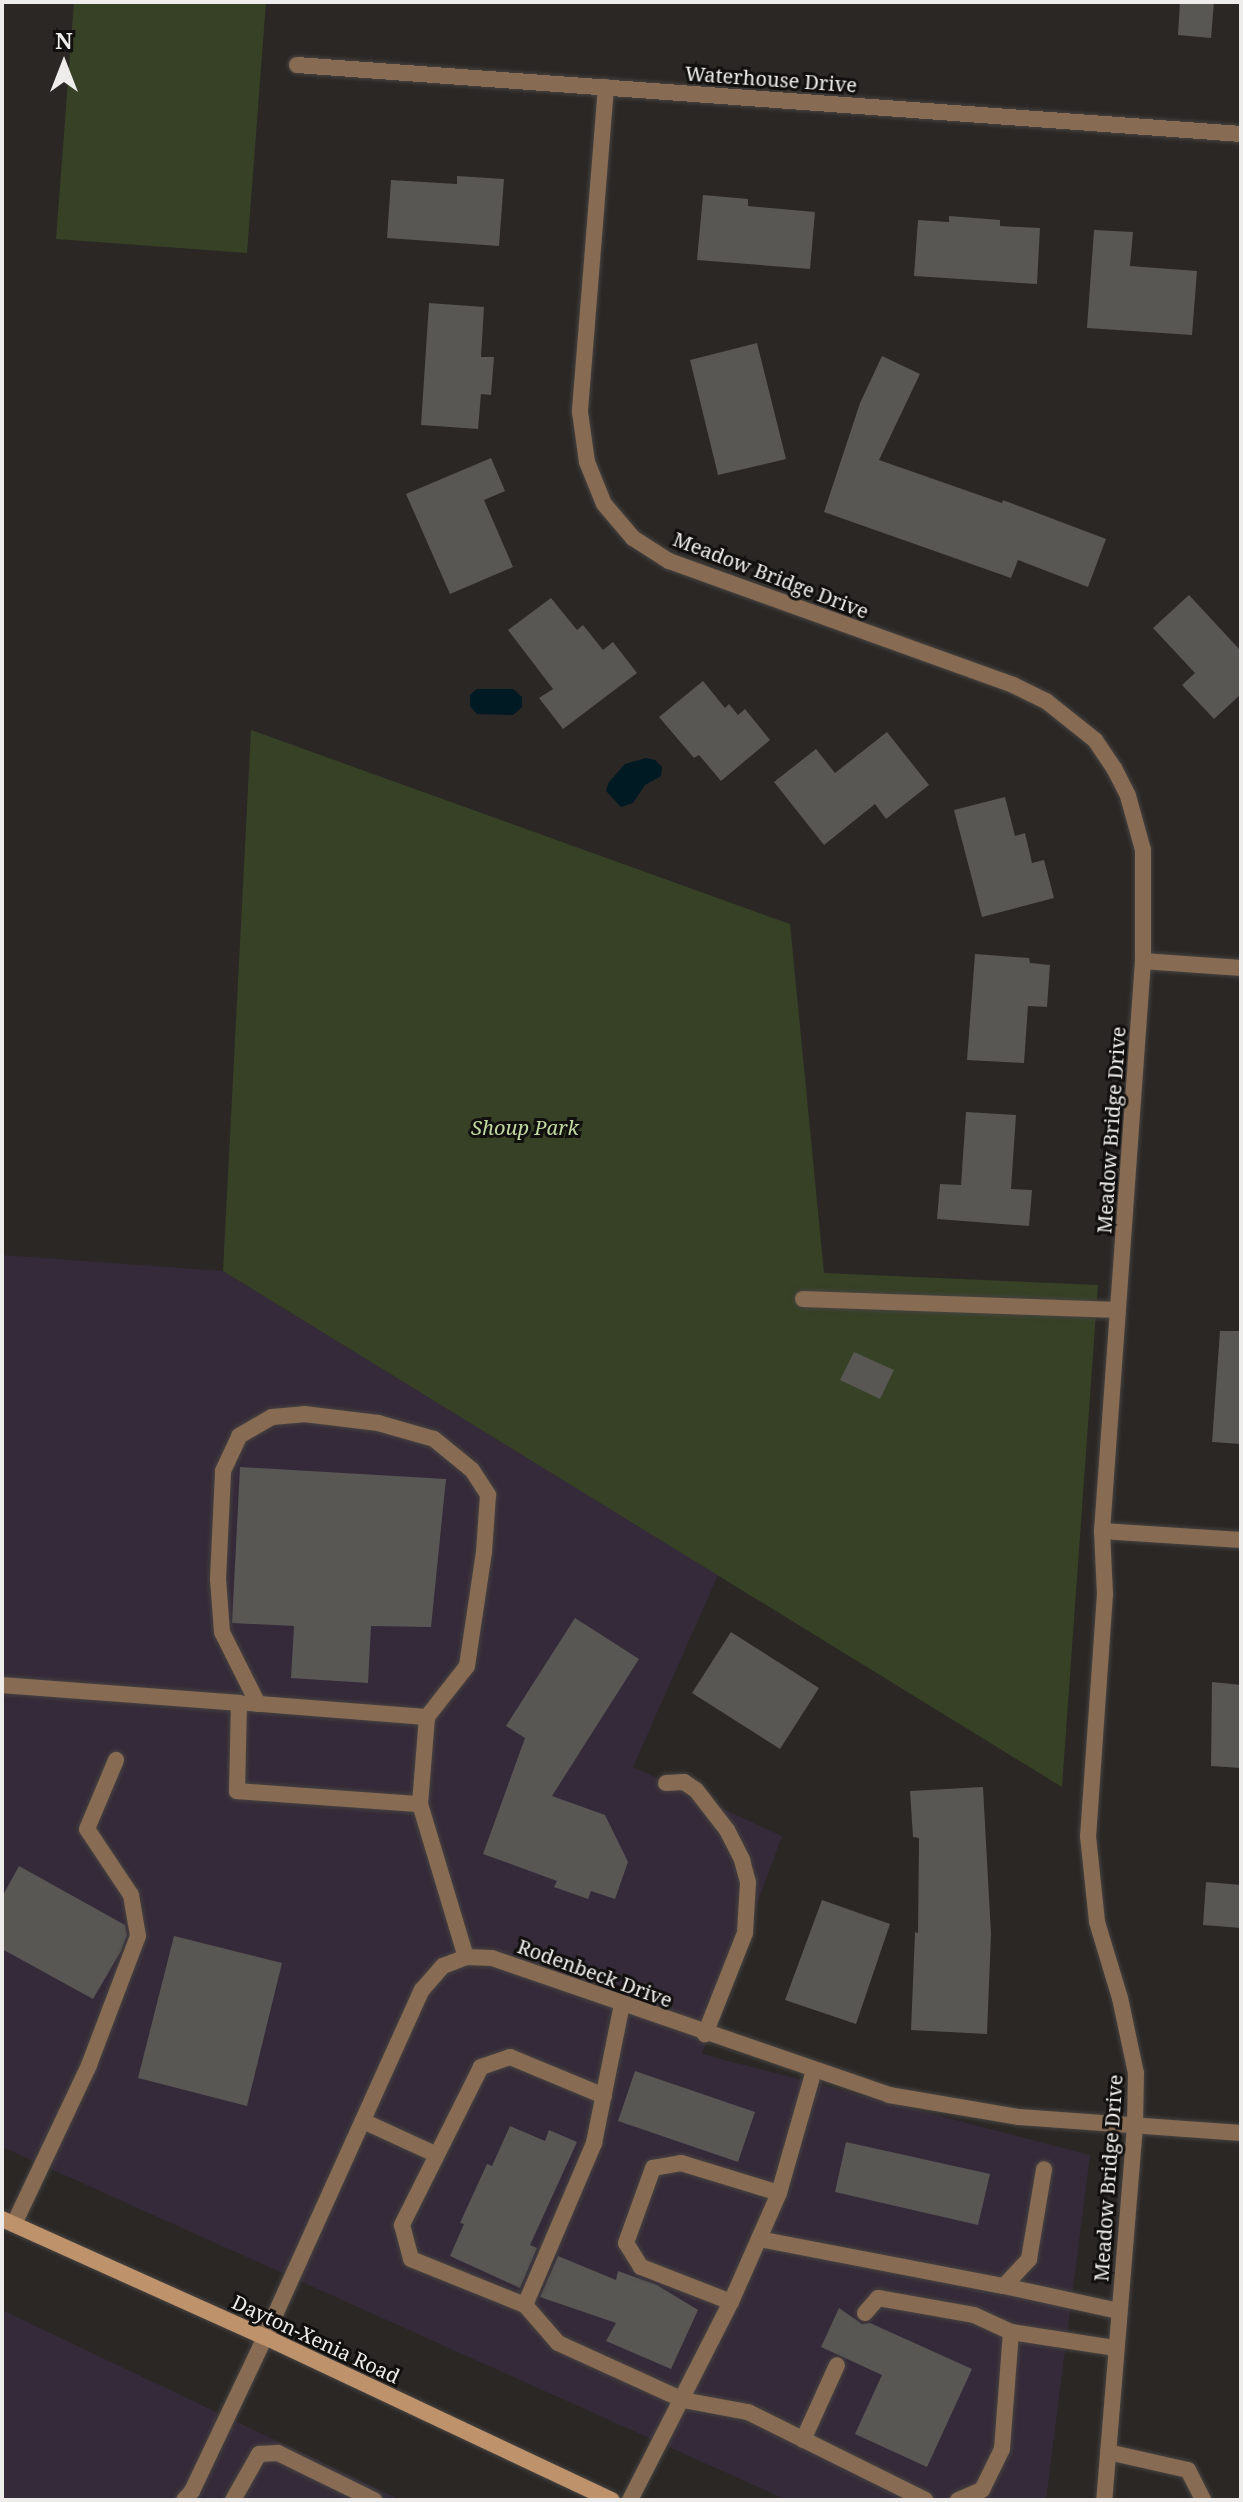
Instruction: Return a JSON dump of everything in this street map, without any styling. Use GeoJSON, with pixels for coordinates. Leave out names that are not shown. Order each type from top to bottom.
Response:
{"type":"FeatureCollection","features":[{"type":"Feature","properties":{"kind":"main road","name":"Dayton-Xenia Road"},"geometry":{"type":"LineString","coordinates":[[8,2222],[265,2337],[578,2493],[612,2500]]}},
{"type":"Feature","properties":{"kind":"street","name":"Waterhouse Drive"},"geometry":{"type":"LineString","coordinates":[[297,65],[1241,134]]}},
{"type":"Feature","properties":{"kind":"street","name":"Meadow Bridge Drive"},"geometry":{"type":"LineString","coordinates":[[606,87],[580,412],[587,462],[604,504],[633,538],[669,561],[1013,685],[1064,713],[1095,740],[1114,768],[1137,823],[1145,873],[1143,961],[1102,1531],[1105,1594],[1088,1844],[1097,1922],[1131,2044],[1136,2073],[1135,2126],[1104,2500]]}},
{"type":"Feature","properties":{"kind":"street"},"geometry":{"type":"LineString","coordinates":[[1143,961],[1241,968]]}},
{"type":"Feature","properties":{"kind":"street"},"geometry":{"type":"LineString","coordinates":[[803,1299],[1118,1310]]}},
{"type":"Feature","properties":{"kind":"street"},"geometry":{"type":"LineString","coordinates":[[184,2500],[192,2491],[265,2337],[422,1990],[443,1966],[466,1957],[420,1804],[427,1717],[467,1666],[484,1552],[488,1495],[472,1470],[434,1439],[378,1423],[304,1414],[272,1417],[239,1436],[223,1471],[218,1579],[222,1632],[258,1704]]}},
{"type":"Feature","properties":{"kind":"street"},"geometry":{"type":"LineString","coordinates":[[1102,1531],[1241,1540]]}},
{"type":"Feature","properties":{"kind":"street"},"geometry":{"type":"LineString","coordinates":[[2,1685],[427,1717]]}},
{"type":"Feature","properties":{"kind":"street"},"geometry":{"type":"LineString","coordinates":[[239,1703],[237,1791],[420,1804]]}},
{"type":"Feature","properties":{"kind":"street"},"geometry":{"type":"LineString","coordinates":[[8,2222],[89,2065],[138,1936],[131,1895],[87,1829],[116,1760]]}},
{"type":"Feature","properties":{"kind":"street"},"geometry":{"type":"LineString","coordinates":[[666,1783],[684,1782],[696,1790],[727,1830],[742,1860],[748,1882],[749,1907],[745,1933],[705,2034]]}},
{"type":"Feature","properties":{"kind":"street","name":"Rodenbeck Drive"},"geometry":{"type":"LineString","coordinates":[[466,1957],[492,1958],[889,2095],[970,2111],[1241,2133]]}},
{"type":"Feature","properties":{"kind":"street"},"geometry":{"type":"LineString","coordinates":[[525,2305],[594,2143],[622,2004]]}},
{"type":"Feature","properties":{"kind":"street"},"geometry":{"type":"LineString","coordinates":[[604,2096],[510,2057],[481,2067],[402,2225],[411,2259],[525,2305],[558,2343],[683,2400],[748,2412],[925,2500]]}},
{"type":"Feature","properties":{"kind":"street"},"geometry":{"type":"LineString","coordinates":[[630,2500],[731,2302],[779,2193],[814,2070]]}},
{"type":"Feature","properties":{"kind":"street"},"geometry":{"type":"LineString","coordinates":[[363,2121],[437,2155]]}},
{"type":"Feature","properties":{"kind":"street"},"geometry":{"type":"LineString","coordinates":[[731,2302],[641,2267],[626,2243],[653,2168],[681,2163],[779,2193]]}},
{"type":"Feature","properties":{"kind":"street"},"geometry":{"type":"LineString","coordinates":[[1004,2286],[1029,2259],[1044,2169]]}},
{"type":"Feature","properties":{"kind":"street"},"geometry":{"type":"LineString","coordinates":[[759,2239],[1119,2311]]}},
{"type":"Feature","properties":{"kind":"street"},"geometry":{"type":"LineString","coordinates":[[865,2313],[878,2298],[974,2315],[1011,2332],[1116,2348]]}},
{"type":"Feature","properties":{"kind":"street"},"geometry":{"type":"LineString","coordinates":[[958,2500],[982,2490],[1002,2449],[1011,2332]]}},
{"type":"Feature","properties":{"kind":"street"},"geometry":{"type":"LineString","coordinates":[[803,2440],[837,2365]]}},
{"type":"Feature","properties":{"kind":"street"},"geometry":{"type":"LineString","coordinates":[[1108,2452],[1188,2470],[1203,2500]]}},
{"type":"Feature","properties":{"kind":"street"},"geometry":{"type":"LineString","coordinates":[[233,2500],[259,2454],[278,2453],[374,2500]]}},
{"type":"Feature","properties":{"kind":"shaded area"},"geometry":{"type":"Polygon","coordinates":[[[2,1255],[223,1271],[718,1575],[633,1767],[782,1836],[702,2054],[1090,2155],[1046,2500],[787,2500],[2,2147],[2,1255]]]}},
{"type":"Feature","properties":{"kind":"shaded area"},"geometry":{"type":"Polygon","coordinates":[[[2,2310],[401,2500],[2,2500],[2,2310]]]}},
{"type":"Feature","properties":{"kind":"green space"},"geometry":{"type":"Polygon","coordinates":[[[74,2],[266,2],[247,253],[56,239],[74,2]]]}},
{"type":"Feature","properties":{"kind":"green space","name":"Shoup Park"},"geometry":{"type":"Polygon","coordinates":[[[251,730],[790,924],[824,1273],[1098,1285],[1062,1787],[223,1271],[251,730]]]}},
{"type":"Feature","properties":{"kind":"water"},"geometry":{"type":"Polygon","coordinates":[[[477,689],[513,689],[522,697],[522,707],[513,715],[477,714],[470,706],[470,695],[477,689]]]}},
{"type":"Feature","properties":{"kind":"water"},"geometry":{"type":"Polygon","coordinates":[[[646,758],[655,760],[662,767],[661,776],[645,785],[633,803],[621,807],[606,791],[609,782],[625,764],[646,758]]]}},
{"type":"Feature","properties":{"kind":"building"},"geometry":{"type":"Polygon","coordinates":[[[1180,2],[1214,2],[1211,38],[1178,35],[1180,2]]]}},
{"type":"Feature","properties":{"kind":"building"},"geometry":{"type":"Polygon","coordinates":[[[457,176],[504,179],[499,246],[387,238],[391,180],[457,184],[457,176]]]}},
{"type":"Feature","properties":{"kind":"building"},"geometry":{"type":"Polygon","coordinates":[[[703,195],[748,199],[748,206],[815,212],[810,269],[697,260],[703,195]]]}},
{"type":"Feature","properties":{"kind":"building"},"geometry":{"type":"Polygon","coordinates":[[[949,216],[1000,220],[1000,226],[1040,228],[1037,284],[914,276],[918,220],[949,222],[949,216]]]}},
{"type":"Feature","properties":{"kind":"building"},"geometry":{"type":"Polygon","coordinates":[[[1094,230],[1133,232],[1130,266],[1197,271],[1192,335],[1087,328],[1094,230]]]}},
{"type":"Feature","properties":{"kind":"building"},"geometry":{"type":"Polygon","coordinates":[[[429,303],[484,307],[481,357],[494,357],[491,395],[481,394],[478,429],[421,425],[429,303]]]}},
{"type":"Feature","properties":{"kind":"building"},"geometry":{"type":"Polygon","coordinates":[[[757,343],[786,459],[718,475],[690,360],[757,343]]]}},
{"type":"Feature","properties":{"kind":"building"},"geometry":{"type":"Polygon","coordinates":[[[882,356],[920,374],[879,460],[1002,503],[1003,500],[1106,539],[1088,587],[1018,560],[1011,578],[824,512],[860,403],[882,356]]]}},
{"type":"Feature","properties":{"kind":"building"},"geometry":{"type":"Polygon","coordinates":[[[491,458],[505,491],[484,500],[513,567],[450,594],[406,494],[491,458]]]}},
{"type":"Feature","properties":{"kind":"building"},"geometry":{"type":"Polygon","coordinates":[[[1189,595],[1241,651],[1241,694],[1214,719],[1182,685],[1195,673],[1153,628],[1189,595]]]}},
{"type":"Feature","properties":{"kind":"building"},"geometry":{"type":"Polygon","coordinates":[[[551,598],[577,630],[583,625],[603,650],[613,642],[637,673],[563,729],[539,698],[553,689],[508,630],[551,598]]]}},
{"type":"Feature","properties":{"kind":"building"},"geometry":{"type":"Polygon","coordinates":[[[703,681],[725,708],[729,704],[738,715],[745,709],[770,740],[721,781],[699,755],[694,758],[659,717],[703,681]]]}},
{"type":"Feature","properties":{"kind":"building"},"geometry":{"type":"Polygon","coordinates":[[[887,732],[929,785],[886,819],[875,804],[824,845],[774,782],[816,749],[835,773],[887,732]]]}},
{"type":"Feature","properties":{"kind":"building"},"geometry":{"type":"Polygon","coordinates":[[[1005,797],[1015,836],[1025,833],[1032,863],[1044,860],[1054,898],[982,917],[954,810],[1005,797]]]}},
{"type":"Feature","properties":{"kind":"building"},"geometry":{"type":"Polygon","coordinates":[[[975,954],[1029,958],[1030,963],[1050,965],[1047,1007],[1028,1006],[1024,1063],[967,1060],[975,954]]]}},
{"type":"Feature","properties":{"kind":"building"},"geometry":{"type":"Polygon","coordinates":[[[966,1112],[1016,1115],[1011,1189],[1032,1190],[1029,1226],[937,1219],[940,1184],[961,1185],[966,1112]]]}},
{"type":"Feature","properties":{"kind":"building"},"geometry":{"type":"Polygon","coordinates":[[[1220,1331],[1241,1331],[1241,1444],[1212,1442],[1220,1331]]]}},
{"type":"Feature","properties":{"kind":"building"},"geometry":{"type":"Polygon","coordinates":[[[854,1352],[894,1370],[880,1399],[840,1380],[854,1352]]]}},
{"type":"Feature","properties":{"kind":"building"},"geometry":{"type":"Polygon","coordinates":[[[240,1467],[446,1479],[431,1627],[371,1626],[368,1683],[291,1678],[294,1626],[232,1623],[240,1467]]]}},
{"type":"Feature","properties":{"kind":"building"},"geometry":{"type":"Polygon","coordinates":[[[575,1618],[639,1659],[552,1796],[605,1815],[628,1862],[615,1899],[591,1891],[588,1899],[554,1887],[557,1881],[483,1854],[525,1738],[506,1726],[575,1618]]]}},
{"type":"Feature","properties":{"kind":"building"},"geometry":{"type":"Polygon","coordinates":[[[731,1632],[819,1688],[780,1749],[692,1693],[731,1632]]]}},
{"type":"Feature","properties":{"kind":"building"},"geometry":{"type":"Polygon","coordinates":[[[1212,1682],[1241,1685],[1241,1768],[1211,1766],[1212,1682]]]}},
{"type":"Feature","properties":{"kind":"building"},"geometry":{"type":"Polygon","coordinates":[[[983,1787],[991,1934],[987,2034],[911,2030],[915,1932],[918,1933],[919,1838],[913,1837],[910,1791],[983,1787]]]}},
{"type":"Feature","properties":{"kind":"building"},"geometry":{"type":"Polygon","coordinates":[[[19,1866],[125,1925],[127,1935],[121,1951],[93,1999],[2,1949],[2,1897],[19,1866]]]}},
{"type":"Feature","properties":{"kind":"building"},"geometry":{"type":"Polygon","coordinates":[[[1206,1882],[1241,1885],[1241,1928],[1203,1925],[1206,1882]]]}},
{"type":"Feature","properties":{"kind":"building"},"geometry":{"type":"Polygon","coordinates":[[[822,1900],[890,1924],[856,2024],[785,2000],[822,1900]]]}},
{"type":"Feature","properties":{"kind":"building"},"geometry":{"type":"Polygon","coordinates":[[[174,1936],[282,1963],[247,2106],[138,2078],[174,1936]]]}},
{"type":"Feature","properties":{"kind":"building"},"geometry":{"type":"Polygon","coordinates":[[[635,2071],[755,2112],[738,2162],[618,2121],[635,2071]]]}},
{"type":"Feature","properties":{"kind":"building"},"geometry":{"type":"Polygon","coordinates":[[[510,2126],[545,2141],[549,2130],[577,2142],[530,2245],[537,2248],[520,2288],[450,2256],[464,2224],[460,2223],[487,2164],[492,2166],[510,2126]]]}},
{"type":"Feature","properties":{"kind":"building"},"geometry":{"type":"Polygon","coordinates":[[[846,2142],[990,2174],[978,2225],[835,2192],[846,2142]]]}},
{"type":"Feature","properties":{"kind":"building"},"geometry":{"type":"Polygon","coordinates":[[[558,2256],[616,2280],[618,2271],[657,2285],[698,2310],[671,2369],[606,2341],[616,2323],[540,2297],[558,2256]]]}},
{"type":"Feature","properties":{"kind":"building"},"geometry":{"type":"Polygon","coordinates":[[[839,2308],[862,2324],[870,2323],[972,2369],[927,2467],[855,2434],[882,2375],[821,2347],[839,2308]]]}}]}
